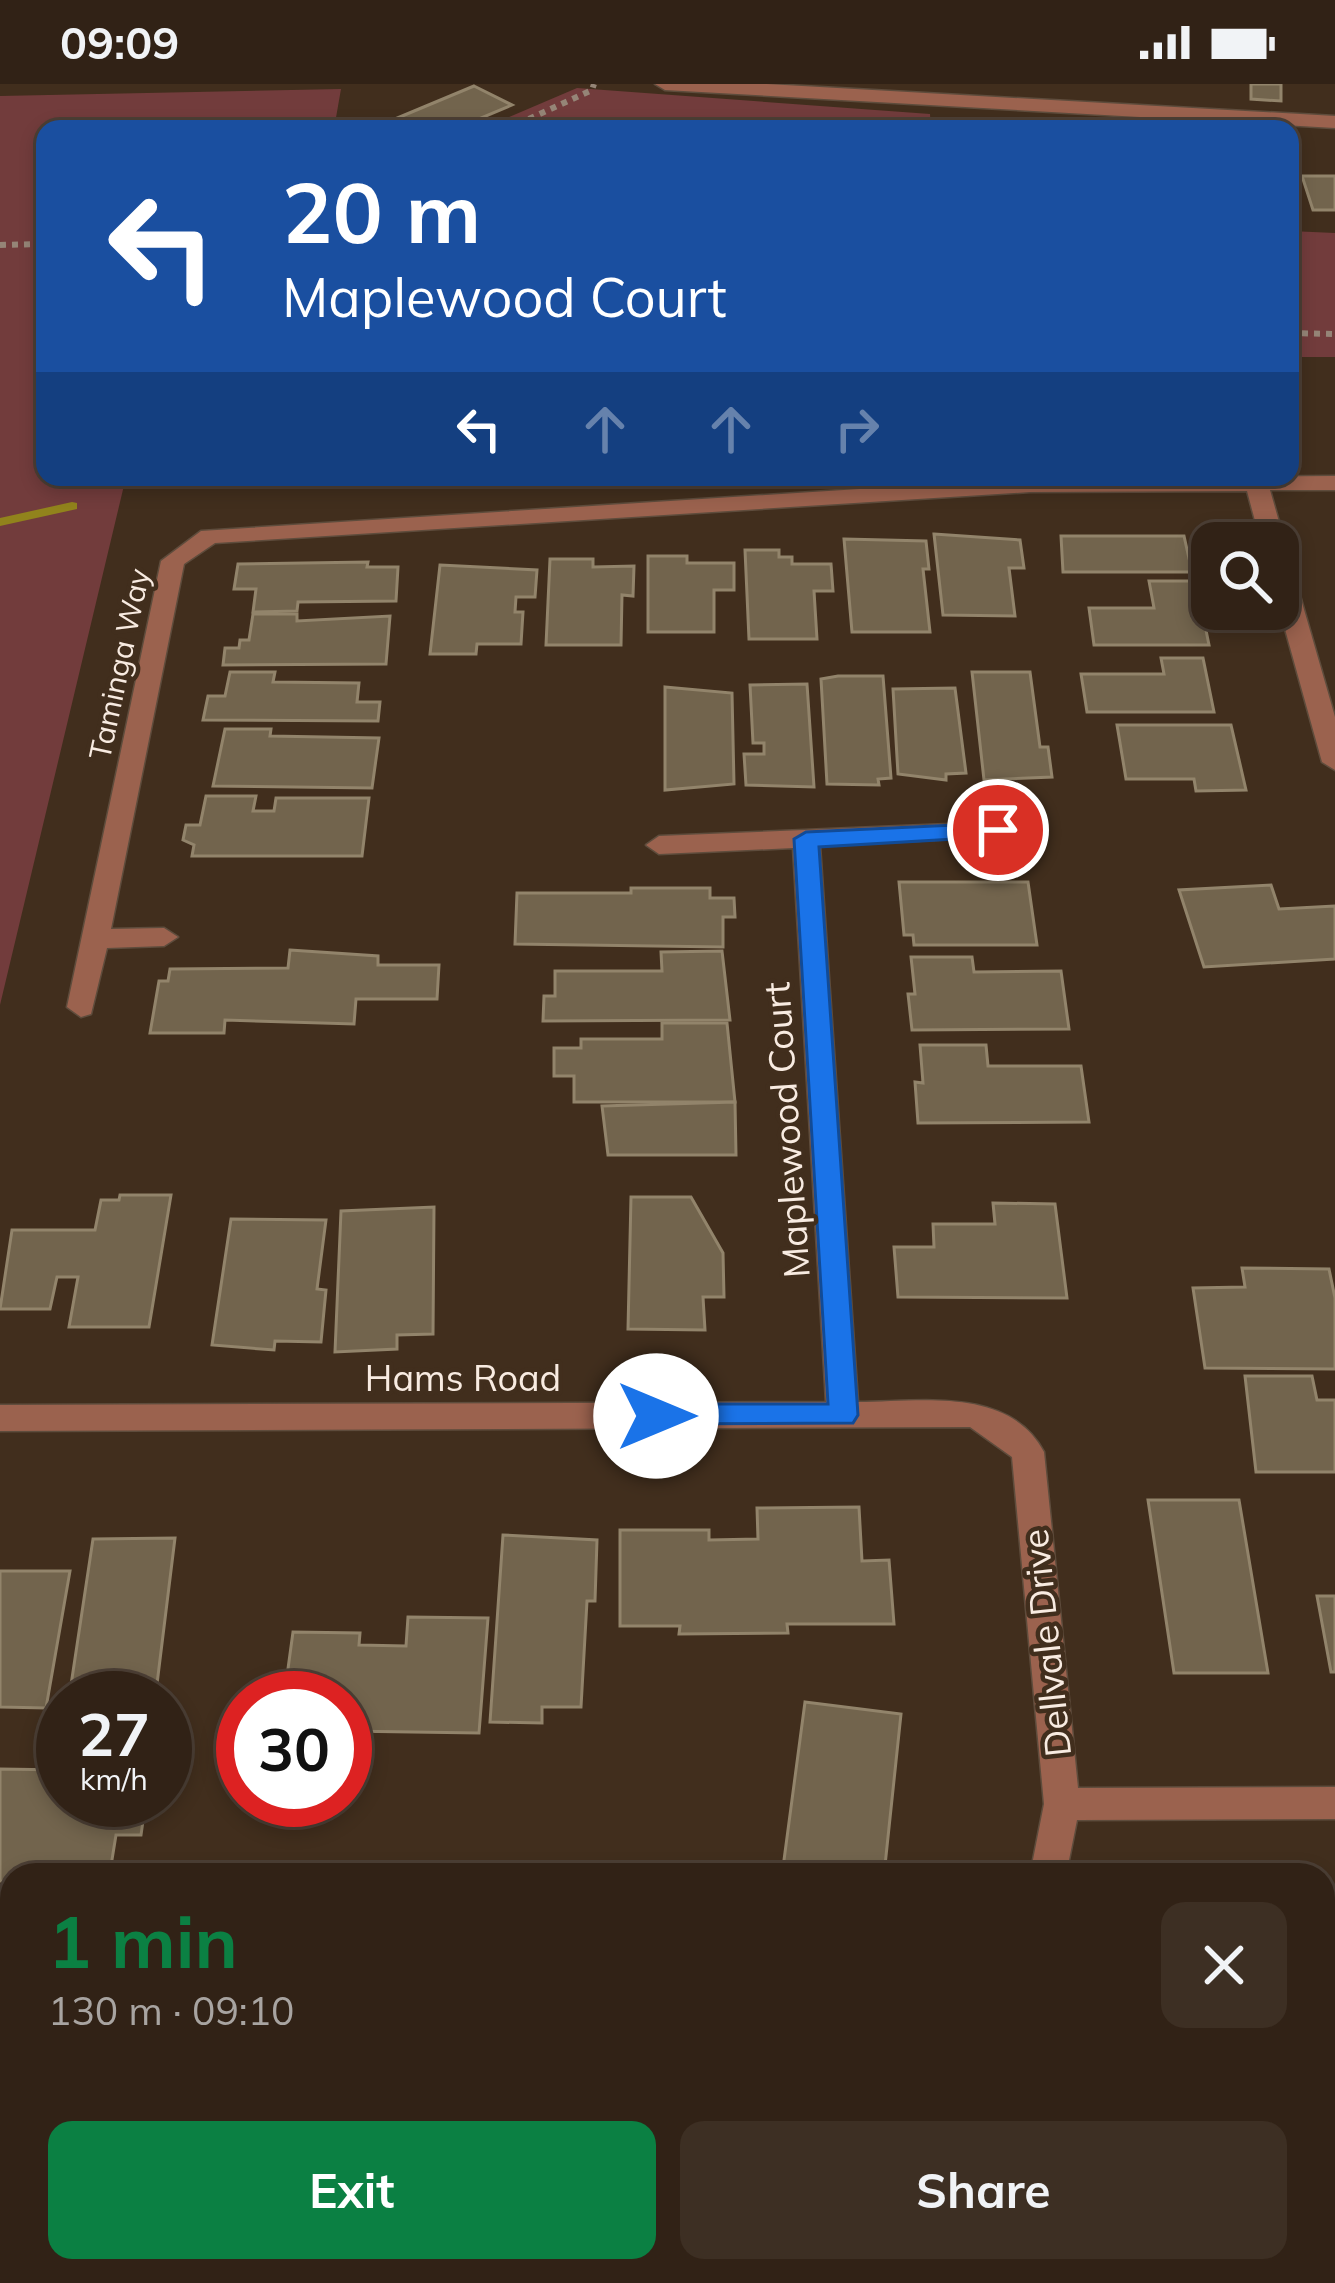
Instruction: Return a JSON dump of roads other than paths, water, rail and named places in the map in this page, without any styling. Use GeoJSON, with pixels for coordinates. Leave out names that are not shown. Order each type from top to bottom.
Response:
{"type":"FeatureCollection","features":[{"type":"Feature","properties":{"kind":"street"},"geometry":{"type":"LineString","coordinates":[[665,84],[1297,120]]}},
{"type":"Feature","properties":{"kind":"street"},"geometry":{"type":"LineString","coordinates":[[1090,109],[1092,84]]}},
{"type":"Feature","properties":{"kind":"street"},"geometry":{"type":"LineString","coordinates":[[1299,120],[1335,122]]}},
{"type":"Feature","properties":{"kind":"street","name":"Taminga Way"},"geometry":{"type":"LineString","coordinates":[[1299,483],[1335,483]]}},
{"type":"Feature","properties":{"kind":"street","name":"Taminga Way"},"geometry":{"type":"LineString","coordinates":[[81,1007],[173,561],[209,536],[1014,486]]}},
{"type":"Feature","properties":{"kind":"street"},"geometry":{"type":"LineString","coordinates":[[1258,486],[1267,522]]}},
{"type":"Feature","properties":{"kind":"street"},"geometry":{"type":"LineString","coordinates":[[1298,630],[1335,762]]}},
{"type":"Feature","properties":{"kind":"street"},"geometry":{"type":"LineString","coordinates":[[658,845],[998,830]]}},
{"type":"Feature","properties":{"kind":"street","name":"Maplewood Court"},"geometry":{"type":"LineString","coordinates":[[806,839],[843,1415]]}},
{"type":"Feature","properties":{"kind":"street"},"geometry":{"type":"LineString","coordinates":[[95,939],[164,937]]}},
{"type":"Feature","properties":{"kind":"street","name":"Hams Road"},"geometry":{"type":"LineString","coordinates":[[0,1418],[974,1414],[995,1424]]}},
{"type":"Feature","properties":{"kind":"street","name":"Dellvale Drive"},"geometry":{"type":"LineString","coordinates":[[995,1424],[1028,1452],[1062,1804],[1050,1863]]}},
{"type":"Feature","properties":{"kind":"street"},"geometry":{"type":"LineString","coordinates":[[1062,1804],[1335,1803]]}},
{"type":"Feature","properties":{"kind":"waterway"},"geometry":{"type":"LineString","coordinates":[[0,522],[72,506]]}}]}
